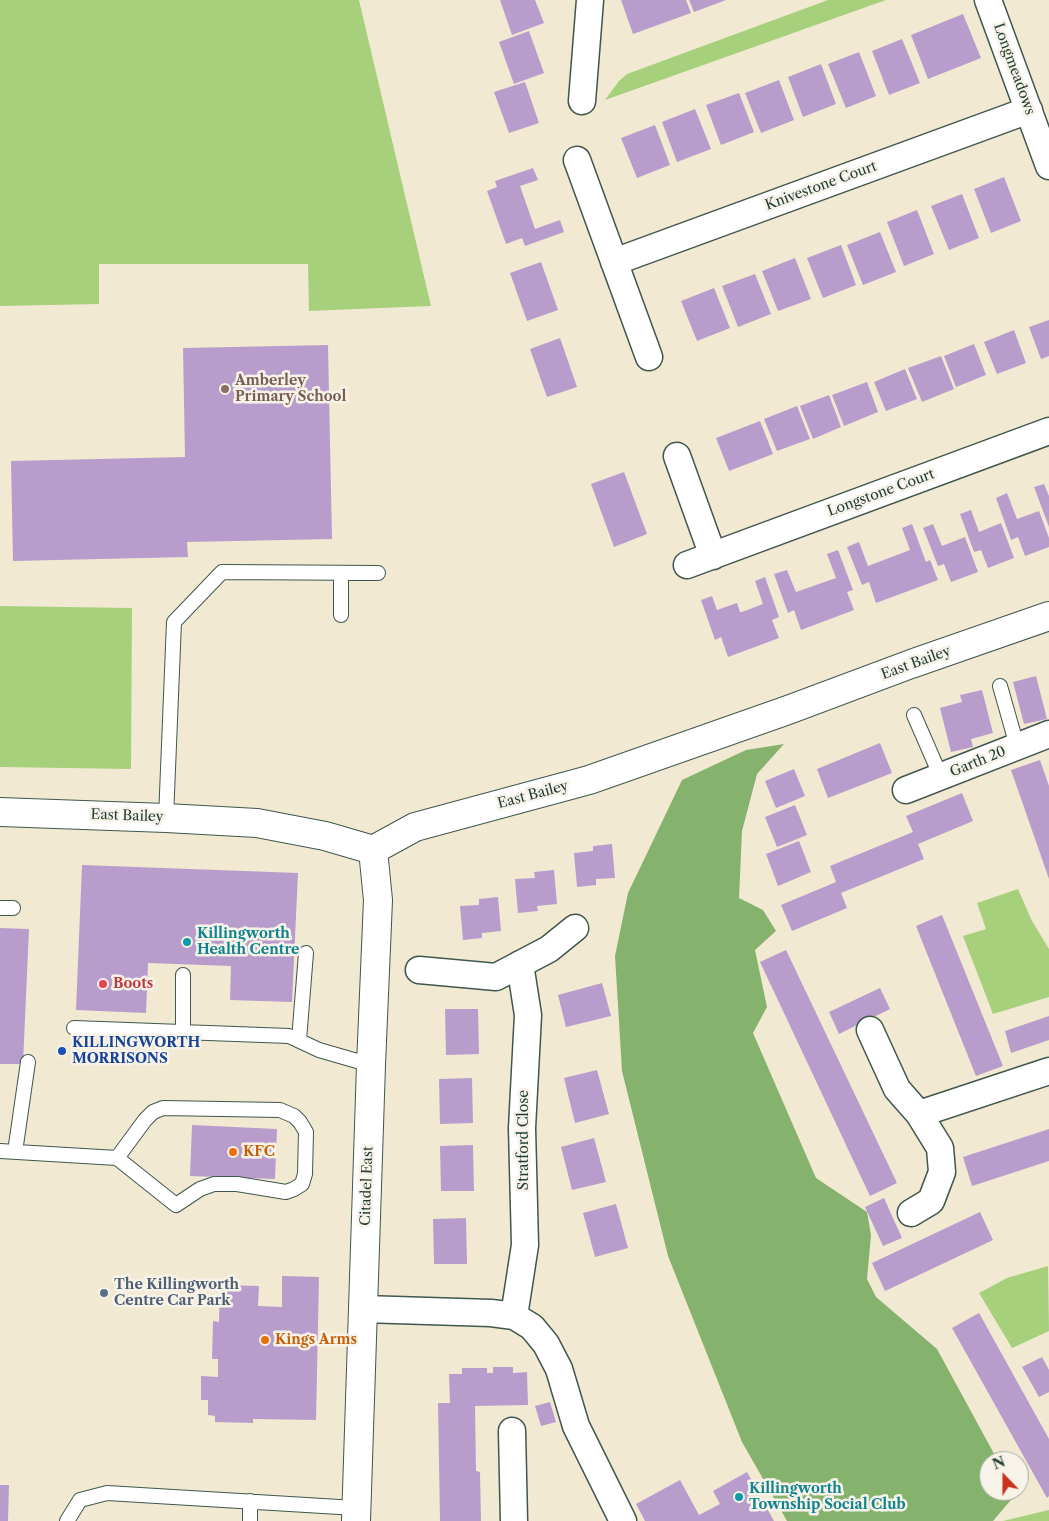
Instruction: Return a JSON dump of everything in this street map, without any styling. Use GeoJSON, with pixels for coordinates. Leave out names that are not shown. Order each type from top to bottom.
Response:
{"type":"FeatureCollection","features":[{"type":"Feature","properties":{"kind":"street"},"geometry":{"type":"LineString","coordinates":[[582,101],[590,0]]}},
{"type":"Feature","properties":{"kind":"street","name":"Longmeadows"},"geometry":{"type":"LineString","coordinates":[[988,0],[1049,166]]}},
{"type":"Feature","properties":{"kind":"street","name":"Knivestone Court"},"geometry":{"type":"LineString","coordinates":[[614,262],[1029,110]]}},
{"type":"Feature","properties":{"kind":"street"},"geometry":{"type":"LineString","coordinates":[[577,160],[648,357]]}},
{"type":"Feature","properties":{"kind":"street","name":"Longstone Court"},"geometry":{"type":"LineString","coordinates":[[687,565],[1049,431]]}},
{"type":"Feature","properties":{"kind":"street"},"geometry":{"type":"LineString","coordinates":[[677,456],[713,556]]}},
{"type":"Feature","properties":{"kind":"street","name":"East Bailey"},"geometry":{"type":"LineString","coordinates":[[0,812],[257,823],[324,836],[372,850],[415,826],[590,780],[1049,616]]}},
{"type":"Feature","properties":{"kind":"street","name":"Garth 20"},"geometry":{"type":"LineString","coordinates":[[906,790],[1049,734]]}},
{"type":"Feature","properties":{"kind":"street","name":"Citadel East"},"geometry":{"type":"LineString","coordinates":[[356,1515],[378,900],[372,850]]}},
{"type":"Feature","properties":{"kind":"street"},"geometry":{"type":"LineString","coordinates":[[420,970],[496,977],[549,949],[575,928]]}},
{"type":"Feature","properties":{"kind":"street","name":"Stratford Close"},"geometry":{"type":"LineString","coordinates":[[514,1316],[525,1245],[522,1128],[528,1015],[520,964]]}},
{"type":"Feature","properties":{"kind":"street"},"geometry":{"type":"LineString","coordinates":[[870,1030],[897,1089],[919,1114],[940,1148],[942,1172],[931,1201],[911,1213]]}},
{"type":"Feature","properties":{"kind":"street"},"geometry":{"type":"LineString","coordinates":[[919,1114],[1049,1071]]}},
{"type":"Feature","properties":{"kind":"street"},"geometry":{"type":"LineString","coordinates":[[363,1309],[491,1313],[514,1316],[532,1327],[546,1344],[559,1369],[576,1426],[623,1521]]}},
{"type":"Feature","properties":{"kind":"street"},"geometry":{"type":"LineString","coordinates":[[512,1431],[514,1521]]}},
{"type":"Feature","properties":{"kind":"lane"},"geometry":{"type":"LineString","coordinates":[[166,818],[174,622],[222,572],[378,573]]}},
{"type":"Feature","properties":{"kind":"lane"},"geometry":{"type":"LineString","coordinates":[[341,573],[341,615]]}},
{"type":"Feature","properties":{"kind":"lane"},"geometry":{"type":"LineString","coordinates":[[1000,686],[1016,746]]}},
{"type":"Feature","properties":{"kind":"lane"},"geometry":{"type":"LineString","coordinates":[[914,715],[940,777]]}},
{"type":"Feature","properties":{"kind":"lane"},"geometry":{"type":"LineString","coordinates":[[299,1040],[306,952]]}},
{"type":"Feature","properties":{"kind":"lane"},"geometry":{"type":"LineString","coordinates":[[183,975],[183,1032]]}},
{"type":"Feature","properties":{"kind":"lane"},"geometry":{"type":"LineString","coordinates":[[74,1028],[289,1036],[320,1050],[371,1065]]}},
{"type":"Feature","properties":{"kind":"lane"},"geometry":{"type":"LineString","coordinates":[[15,1152],[28,1062]]}},
{"type":"Feature","properties":{"kind":"lane"},"geometry":{"type":"LineString","coordinates":[[0,1151],[117,1158],[176,1205],[200,1189],[214,1184],[237,1184],[286,1192],[294,1189],[302,1184],[306,1174],[306,1132],[294,1116],[280,1110],[163,1108],[153,1112],[117,1158]]}},
{"type":"Feature","properties":{"kind":"lane"},"geometry":{"type":"LineString","coordinates":[[68,1521],[80,1500],[107,1494],[250,1501],[356,1515]]}},
{"type":"Feature","properties":{"kind":"lane"},"geometry":{"type":"LineString","coordinates":[[250,1501],[250,1521]]}},
{"type":"Feature","properties":{"kind":"green space"},"geometry":{"type":"Polygon","coordinates":[[[0,0],[359,0],[431,306],[309,311],[308,264],[99,264],[99,304],[0,306],[0,0]]]}},
{"type":"Feature","properties":{"kind":"green space"},"geometry":{"type":"Polygon","coordinates":[[[828,0],[886,0],[605,100],[619,81],[627,74],[828,0]]]}},
{"type":"Feature","properties":{"kind":"green space"},"geometry":{"type":"Polygon","coordinates":[[[0,606],[132,608],[131,769],[0,767],[0,606]]]}},
{"type":"Feature","properties":{"kind":"green space"},"geometry":{"type":"Polygon","coordinates":[[[784,744],[757,774],[742,831],[739,898],[763,910],[776,931],[755,950],[767,1007],[753,1033],[816,1178],[867,1212],[871,1235],[867,1279],[876,1297],[937,1349],[993,1451],[979,1451],[979,1501],[1010,1501],[993,1521],[787,1521],[742,1442],[668,1256],[622,1071],[615,956],[628,893],[682,780],[746,750],[784,744]]]}},
{"type":"Feature","properties":{"kind":"green space"},"geometry":{"type":"Polygon","coordinates":[[[1018,889],[1032,921],[1049,949],[1049,997],[993,1014],[963,936],[986,929],[977,903],[1018,889]]]}},
{"type":"Feature","properties":{"kind":"green space"},"geometry":{"type":"Polygon","coordinates":[[[1048,1266],[1049,1331],[1012,1348],[979,1293],[1007,1278],[1048,1266]]]}},
{"type":"Feature","properties":{"kind":"green space"},"geometry":{"type":"Polygon","coordinates":[[[1049,1510],[1049,1521],[1003,1521],[1049,1510]]]}},
{"type":"Feature","properties":{"kind":"building"},"geometry":{"type":"Polygon","coordinates":[[[500,0],[535,0],[544,23],[512,35],[500,0]]]}},
{"type":"Feature","properties":{"kind":"building"},"geometry":{"type":"Polygon","coordinates":[[[621,0],[686,0],[691,13],[633,34],[621,0]]]}},
{"type":"Feature","properties":{"kind":"building"},"geometry":{"type":"Polygon","coordinates":[[[689,0],[726,0],[694,12],[689,0]]]}},
{"type":"Feature","properties":{"kind":"building"},"geometry":{"type":"Polygon","coordinates":[[[963,14],[981,58],[928,79],[911,35],[963,14]]]}},
{"type":"Feature","properties":{"kind":"building"},"geometry":{"type":"Polygon","coordinates":[[[529,31],[544,73],[514,84],[499,42],[529,31]]]}},
{"type":"Feature","properties":{"kind":"building"},"geometry":{"type":"Polygon","coordinates":[[[902,39],[920,83],[889,95],[872,51],[902,39]]]}},
{"type":"Feature","properties":{"kind":"building"},"geometry":{"type":"Polygon","coordinates":[[[859,52],[876,96],[846,108],[828,64],[859,52]]]}},
{"type":"Feature","properties":{"kind":"building"},"geometry":{"type":"Polygon","coordinates":[[[821,64],[836,104],[803,117],[788,77],[821,64]]]}},
{"type":"Feature","properties":{"kind":"building"},"geometry":{"type":"Polygon","coordinates":[[[779,80],[794,120],[761,133],[745,93],[779,80]]]}},
{"type":"Feature","properties":{"kind":"building"},"geometry":{"type":"Polygon","coordinates":[[[525,82],[539,123],[509,133],[494,92],[525,82]]]}},
{"type":"Feature","properties":{"kind":"building"},"geometry":{"type":"Polygon","coordinates":[[[739,93],[754,132],[721,145],[706,105],[739,93]]]}},
{"type":"Feature","properties":{"kind":"building"},"geometry":{"type":"Polygon","coordinates":[[[695,109],[711,149],[677,162],[662,122],[695,109]]]}},
{"type":"Feature","properties":{"kind":"building"},"geometry":{"type":"Polygon","coordinates":[[[655,125],[670,165],[637,178],[621,138],[655,125]]]}},
{"type":"Feature","properties":{"kind":"building"},"geometry":{"type":"Polygon","coordinates":[[[533,168],[538,180],[520,186],[535,229],[560,220],[564,232],[525,246],[522,238],[506,244],[487,191],[497,187],[495,181],[533,168]]]}},
{"type":"Feature","properties":{"kind":"building"},"geometry":{"type":"Polygon","coordinates":[[[1004,177],[1021,221],[991,233],[974,189],[1004,177]]]}},
{"type":"Feature","properties":{"kind":"building"},"geometry":{"type":"Polygon","coordinates":[[[962,194],[979,238],[949,250],[931,206],[962,194]]]}},
{"type":"Feature","properties":{"kind":"building"},"geometry":{"type":"Polygon","coordinates":[[[917,210],[934,254],[904,266],[887,222],[917,210]]]}},
{"type":"Feature","properties":{"kind":"building"},"geometry":{"type":"Polygon","coordinates":[[[880,232],[896,272],[863,285],[847,245],[880,232]]]}},
{"type":"Feature","properties":{"kind":"building"},"geometry":{"type":"Polygon","coordinates":[[[841,245],[856,285],[823,298],[807,258],[841,245]]]}},
{"type":"Feature","properties":{"kind":"building"},"geometry":{"type":"Polygon","coordinates":[[[795,258],[811,299],[778,311],[762,271],[795,258]]]}},
{"type":"Feature","properties":{"kind":"building"},"geometry":{"type":"Polygon","coordinates":[[[541,262],[558,310],[527,321],[510,273],[541,262]]]}},
{"type":"Feature","properties":{"kind":"building"},"geometry":{"type":"Polygon","coordinates":[[[755,274],[771,314],[738,327],[722,286],[755,274]]]}},
{"type":"Feature","properties":{"kind":"building"},"geometry":{"type":"Polygon","coordinates":[[[714,288],[730,328],[697,341],[681,301],[714,288]]]}},
{"type":"Feature","properties":{"kind":"building"},"geometry":{"type":"Polygon","coordinates":[[[1049,320],[1049,356],[1041,359],[1029,327],[1049,320]]]}},
{"type":"Feature","properties":{"kind":"building"},"geometry":{"type":"Polygon","coordinates":[[[1014,330],[1026,363],[997,374],[984,342],[1014,330]]]}},
{"type":"Feature","properties":{"kind":"building"},"geometry":{"type":"Polygon","coordinates":[[[560,338],[577,387],[547,397],[530,349],[560,338]]]}},
{"type":"Feature","properties":{"kind":"building"},"geometry":{"type":"Polygon","coordinates":[[[974,344],[986,375],[956,387],[944,356],[974,344]]]}},
{"type":"Feature","properties":{"kind":"building"},"geometry":{"type":"Polygon","coordinates":[[[328,345],[332,539],[187,542],[188,557],[13,561],[11,461],[185,457],[183,348],[328,345]]]}},
{"type":"Feature","properties":{"kind":"building"},"geometry":{"type":"Polygon","coordinates":[[[941,356],[954,389],[922,402],[908,368],[941,356]]]}},
{"type":"Feature","properties":{"kind":"building"},"geometry":{"type":"Polygon","coordinates":[[[905,369],[917,399],[886,411],[874,382],[905,369]]]}},
{"type":"Feature","properties":{"kind":"building"},"geometry":{"type":"Polygon","coordinates":[[[867,382],[878,412],[844,426],[832,395],[867,382]]]}},
{"type":"Feature","properties":{"kind":"building"},"geometry":{"type":"Polygon","coordinates":[[[829,395],[841,427],[813,439],[800,406],[829,395]]]}},
{"type":"Feature","properties":{"kind":"building"},"geometry":{"type":"Polygon","coordinates":[[[797,406],[810,439],[777,451],[764,419],[797,406]]]}},
{"type":"Feature","properties":{"kind":"building"},"geometry":{"type":"Polygon","coordinates":[[[760,421],[773,454],[729,471],[716,438],[760,421]]]}},
{"type":"Feature","properties":{"kind":"building"},"geometry":{"type":"Polygon","coordinates":[[[624,472],[647,534],[614,547],[591,484],[624,472]]]}},
{"type":"Feature","properties":{"kind":"building"},"geometry":{"type":"Polygon","coordinates":[[[1044,484],[1049,496],[1049,527],[1034,487],[1044,484]]]}},
{"type":"Feature","properties":{"kind":"building"},"geometry":{"type":"Polygon","coordinates":[[[1007,493],[1017,519],[1039,511],[1049,538],[1049,547],[1025,556],[1018,537],[1011,540],[996,498],[1007,493]]]}},
{"type":"Feature","properties":{"kind":"building"},"geometry":{"type":"Polygon","coordinates":[[[971,510],[979,532],[1001,523],[1014,558],[988,568],[981,550],[974,552],[960,514],[971,510]]]}},
{"type":"Feature","properties":{"kind":"building"},"geometry":{"type":"Polygon","coordinates":[[[912,524],[926,562],[930,560],[938,580],[876,603],[869,582],[862,585],[847,547],[859,542],[868,566],[910,550],[902,528],[912,524]]]}},
{"type":"Feature","properties":{"kind":"building"},"geometry":{"type":"Polygon","coordinates":[[[933,524],[942,546],[965,537],[978,572],[951,582],[944,564],[938,566],[923,528],[933,524]]]}},
{"type":"Feature","properties":{"kind":"building"},"geometry":{"type":"Polygon","coordinates":[[[838,550],[853,590],[847,592],[854,610],[801,630],[794,610],[788,613],[774,574],[787,570],[796,592],[836,578],[827,554],[838,550]]]}},
{"type":"Feature","properties":{"kind":"building"},"geometry":{"type":"Polygon","coordinates":[[[765,577],[779,617],[772,620],[779,638],[728,657],[721,637],[715,640],[701,600],[712,596],[717,610],[737,603],[740,612],[742,612],[763,604],[755,581],[765,577]]]}},
{"type":"Feature","properties":{"kind":"building"},"geometry":{"type":"Polygon","coordinates":[[[1036,676],[1047,719],[1024,724],[1013,682],[1036,676]]]}},
{"type":"Feature","properties":{"kind":"building"},"geometry":{"type":"Polygon","coordinates":[[[982,690],[993,733],[971,739],[973,747],[951,752],[940,708],[962,702],[960,695],[982,690]]]}},
{"type":"Feature","properties":{"kind":"building"},"geometry":{"type":"Polygon","coordinates":[[[880,743],[892,773],[828,798],[817,769],[880,743]]]}},
{"type":"Feature","properties":{"kind":"building"},"geometry":{"type":"Polygon","coordinates":[[[1040,760],[1049,786],[1049,879],[1011,770],[1040,760]]]}},
{"type":"Feature","properties":{"kind":"building"},"geometry":{"type":"Polygon","coordinates":[[[794,769],[805,796],[776,808],[765,781],[794,769]]]}},
{"type":"Feature","properties":{"kind":"building"},"geometry":{"type":"Polygon","coordinates":[[[962,793],[973,821],[918,844],[924,859],[841,893],[847,908],[792,931],[781,905],[836,882],[830,866],[913,832],[906,816],[962,793]]]}},
{"type":"Feature","properties":{"kind":"building"},"geometry":{"type":"Polygon","coordinates":[[[795,805],[807,835],[777,847],[765,817],[795,805]]]}},
{"type":"Feature","properties":{"kind":"building"},"geometry":{"type":"Polygon","coordinates":[[[799,841],[811,872],[778,886],[766,854],[799,841]]]}},
{"type":"Feature","properties":{"kind":"building"},"geometry":{"type":"Polygon","coordinates":[[[612,844],[615,878],[596,879],[596,885],[577,887],[574,853],[593,851],[593,846],[612,844]]]}},
{"type":"Feature","properties":{"kind":"building","name":"Killingworth Health Centre"},"geometry":{"type":"Polygon","coordinates":[[[82,865],[298,873],[292,1002],[230,1000],[231,966],[148,963],[146,1013],[76,1010],[82,865]]]}},
{"type":"Feature","properties":{"kind":"building"},"geometry":{"type":"Polygon","coordinates":[[[554,870],[557,904],[537,906],[538,911],[518,913],[515,879],[535,878],[534,872],[554,870]]]}},
{"type":"Feature","properties":{"kind":"building"},"geometry":{"type":"Polygon","coordinates":[[[498,897],[501,931],[482,933],[482,938],[463,940],[460,906],[479,905],[479,899],[498,897]]]}},
{"type":"Feature","properties":{"kind":"building"},"geometry":{"type":"Polygon","coordinates":[[[942,915],[1003,1066],[976,1076],[916,926],[942,915]]]}},
{"type":"Feature","properties":{"kind":"building"},"geometry":{"type":"Polygon","coordinates":[[[0,928],[29,929],[23,1064],[0,1064],[0,928]]]}},
{"type":"Feature","properties":{"kind":"building"},"geometry":{"type":"Polygon","coordinates":[[[786,950],[897,1183],[870,1196],[760,962],[786,950]]]}},
{"type":"Feature","properties":{"kind":"building"},"geometry":{"type":"Polygon","coordinates":[[[602,983],[611,1016],[566,1027],[558,995],[602,983]]]}},
{"type":"Feature","properties":{"kind":"building"},"geometry":{"type":"Polygon","coordinates":[[[880,988],[890,1009],[839,1034],[829,1012],[880,988]]]}},
{"type":"Feature","properties":{"kind":"building"},"geometry":{"type":"Polygon","coordinates":[[[445,1009],[478,1009],[479,1054],[446,1055],[445,1009]]]}},
{"type":"Feature","properties":{"kind":"building"},"geometry":{"type":"Polygon","coordinates":[[[1049,1016],[1049,1040],[1011,1053],[1005,1031],[1049,1016]]]}},
{"type":"Feature","properties":{"kind":"building"},"geometry":{"type":"Polygon","coordinates":[[[597,1070],[609,1114],[575,1123],[564,1078],[597,1070]]]}},
{"type":"Feature","properties":{"kind":"building"},"geometry":{"type":"Polygon","coordinates":[[[472,1078],[473,1123],[440,1124],[439,1079],[472,1078]]]}},
{"type":"Feature","properties":{"kind":"building","name":"KFC"},"geometry":{"type":"Polygon","coordinates":[[[192,1125],[277,1129],[275,1179],[190,1176],[192,1125]]]}},
{"type":"Feature","properties":{"kind":"building"},"geometry":{"type":"Polygon","coordinates":[[[1049,1129],[1049,1161],[972,1186],[963,1157],[1049,1129]]]}},
{"type":"Feature","properties":{"kind":"building"},"geometry":{"type":"Polygon","coordinates":[[[594,1138],[606,1182],[572,1190],[561,1147],[594,1138]]]}},
{"type":"Feature","properties":{"kind":"building"},"geometry":{"type":"Polygon","coordinates":[[[473,1145],[474,1191],[441,1191],[440,1146],[473,1145]]]}},
{"type":"Feature","properties":{"kind":"building"},"geometry":{"type":"Polygon","coordinates":[[[884,1198],[902,1238],[883,1246],[865,1207],[884,1198]]]}},
{"type":"Feature","properties":{"kind":"building"},"geometry":{"type":"Polygon","coordinates":[[[616,1204],[628,1248],[595,1257],[583,1213],[616,1204]]]}},
{"type":"Feature","properties":{"kind":"building"},"geometry":{"type":"Polygon","coordinates":[[[980,1212],[993,1240],[885,1291],[872,1263],[980,1212]]]}},
{"type":"Feature","properties":{"kind":"building"},"geometry":{"type":"Polygon","coordinates":[[[466,1218],[467,1264],[434,1264],[433,1219],[466,1218]]]}},
{"type":"Feature","properties":{"kind":"building","name":"Kings Arms"},"geometry":{"type":"Polygon","coordinates":[[[282,1276],[319,1277],[316,1420],[253,1419],[253,1423],[215,1422],[215,1416],[208,1415],[208,1400],[201,1400],[201,1376],[218,1377],[218,1359],[212,1359],[213,1321],[219,1322],[220,1285],[259,1286],[258,1306],[282,1307],[282,1276]]]}},
{"type":"Feature","properties":{"kind":"building"},"geometry":{"type":"Polygon","coordinates":[[[979,1313],[1049,1439],[1049,1496],[1047,1498],[1029,1466],[1029,1451],[1021,1451],[952,1328],[979,1313]]]}},
{"type":"Feature","properties":{"kind":"building"},"geometry":{"type":"Polygon","coordinates":[[[1042,1357],[1049,1370],[1049,1392],[1039,1397],[1022,1367],[1042,1357]]]}},
{"type":"Feature","properties":{"kind":"building"},"geometry":{"type":"Polygon","coordinates":[[[493,1367],[513,1367],[513,1373],[527,1372],[528,1405],[475,1406],[476,1471],[480,1472],[481,1521],[440,1521],[438,1403],[450,1403],[449,1374],[462,1374],[462,1368],[487,1368],[487,1373],[493,1373],[493,1367]]]}},
{"type":"Feature","properties":{"kind":"building"},"geometry":{"type":"Polygon","coordinates":[[[550,1402],[556,1422],[541,1426],[535,1406],[550,1402]]]}},
{"type":"Feature","properties":{"kind":"building","name":"Killingworth Township Social Club"},"geometry":{"type":"Polygon","coordinates":[[[747,1472],[774,1521],[645,1521],[636,1504],[680,1480],[699,1515],[720,1504],[713,1491],[747,1472]]]}},
{"type":"Feature","properties":{"kind":"building"},"geometry":{"type":"Polygon","coordinates":[[[0,1485],[9,1485],[8,1521],[0,1521],[0,1485]]]}},
{"type":"Feature","properties":{"kind":"place","name":"Amberley Primary School"},"geometry":{"type":"Point","coordinates":[225,389]}},
{"type":"Feature","properties":{"kind":"place","name":"Killingworth Health Centre"},"geometry":{"type":"Point","coordinates":[187,942]}},
{"type":"Feature","properties":{"kind":"place","name":"Boots"},"geometry":{"type":"Point","coordinates":[103,984]}},
{"type":"Feature","properties":{"kind":"place","name":"KILLINGWORTH MORRISONS"},"geometry":{"type":"Point","coordinates":[62,1051]}},
{"type":"Feature","properties":{"kind":"place","name":"KFC"},"geometry":{"type":"Point","coordinates":[233,1152]}},
{"type":"Feature","properties":{"kind":"place","name":"The Killingworth Centre Car Park"},"geometry":{"type":"Point","coordinates":[104,1293]}},
{"type":"Feature","properties":{"kind":"place","name":"Kings Arms"},"geometry":{"type":"Point","coordinates":[265,1340]}},
{"type":"Feature","properties":{"kind":"place","name":"Killingworth Township Social Club"},"geometry":{"type":"Point","coordinates":[739,1497]}}]}
